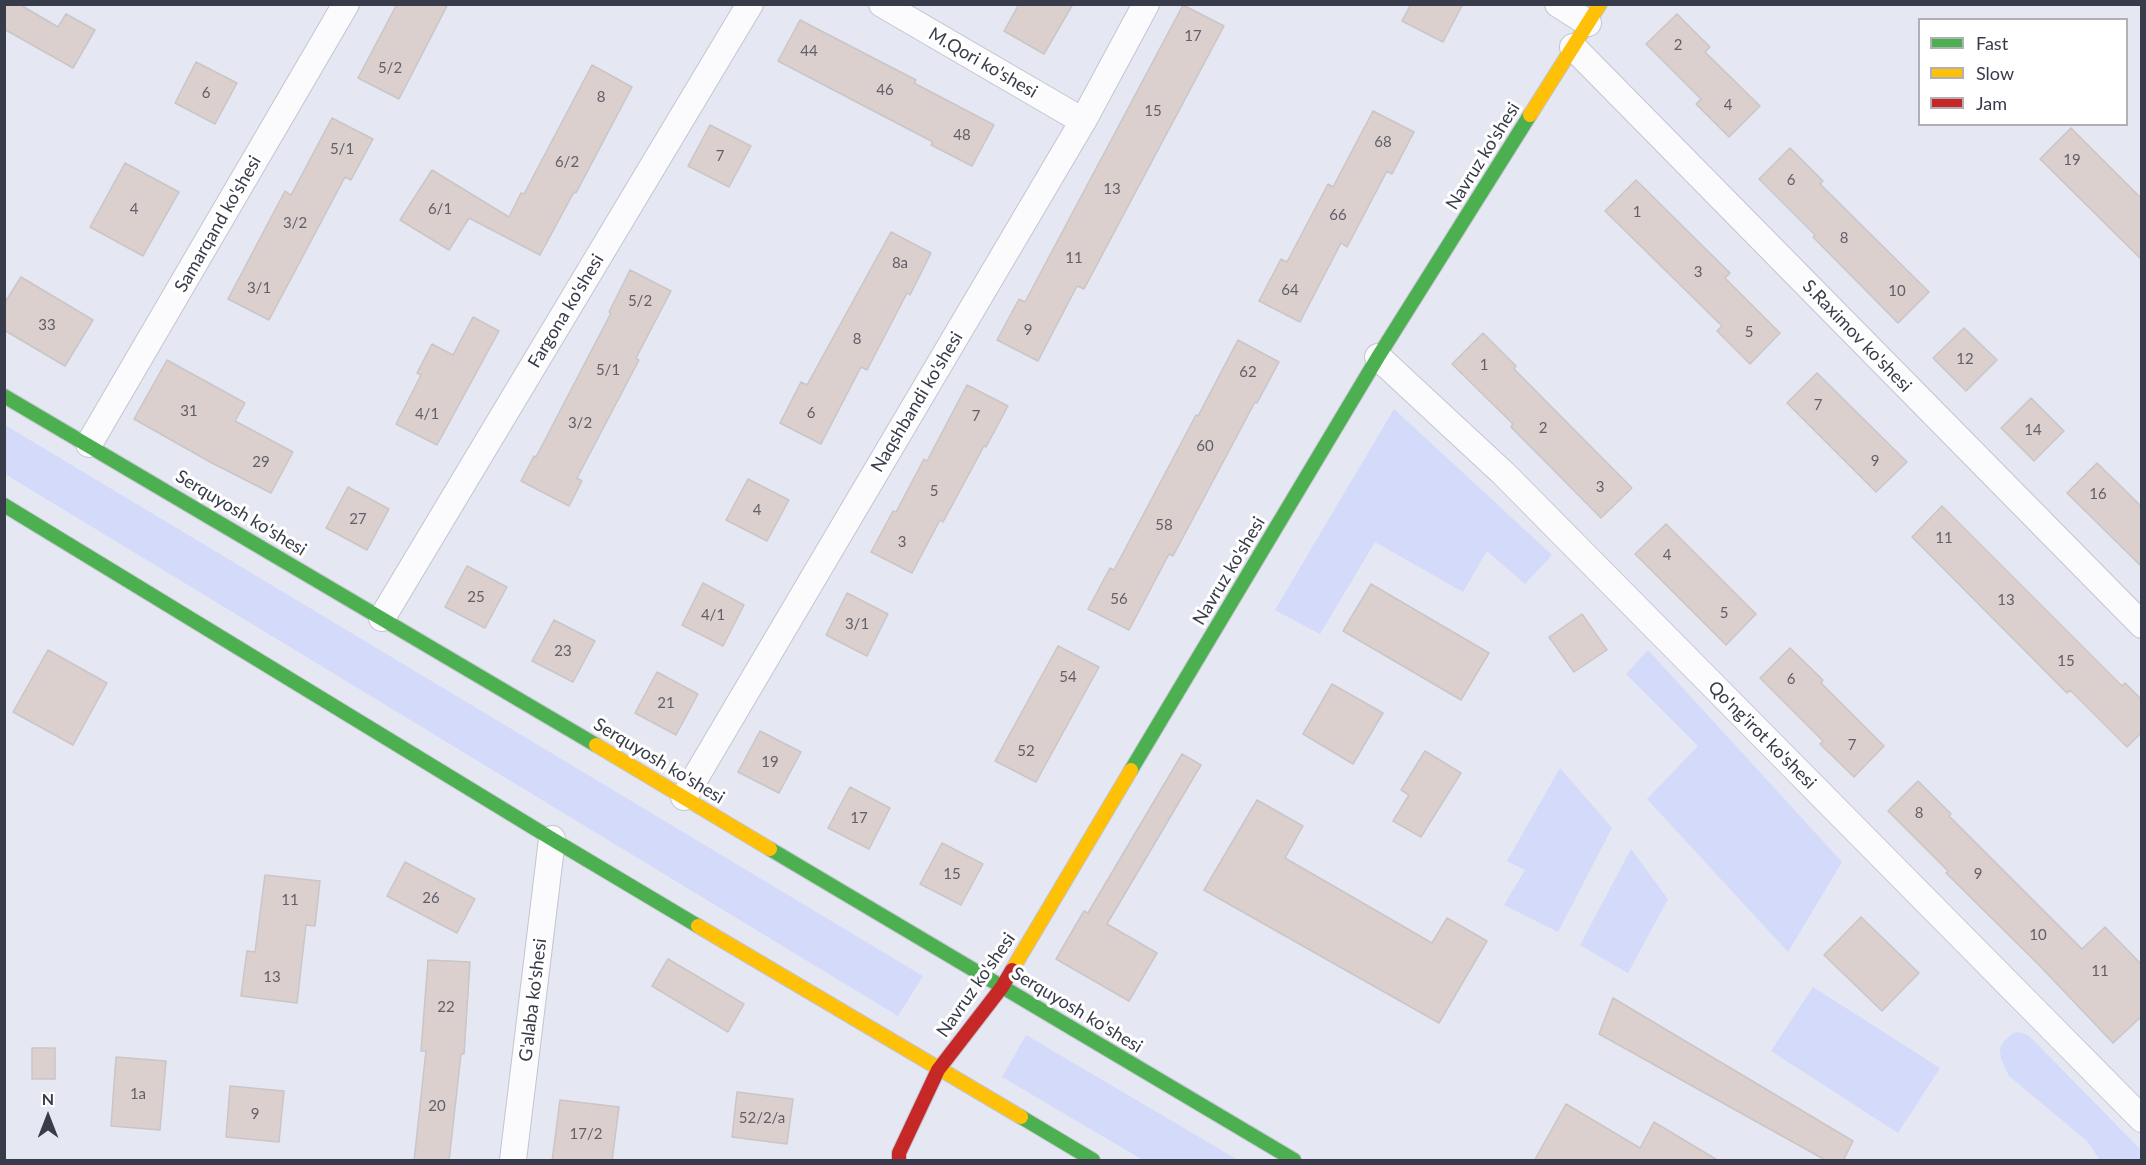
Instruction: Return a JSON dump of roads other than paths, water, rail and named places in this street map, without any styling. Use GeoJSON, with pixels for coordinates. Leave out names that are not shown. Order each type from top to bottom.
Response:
{"type":"FeatureCollection","features":[{"type":"Feature","properties":{"kind":"street","name":"Samarqand ko'shesi"},"geometry":{"type":"LineString","coordinates":[[89,444],[346,4]]}},
{"type":"Feature","properties":{"kind":"street","name":"Fargona ko'shesi"},"geometry":{"type":"LineString","coordinates":[[382,618],[750,4]]}},
{"type":"Feature","properties":{"kind":"street","name":"M.Qori ko'shesi"},"geometry":{"type":"LineString","coordinates":[[882,4],[1083,121]]}},
{"type":"Feature","properties":{"kind":"street","name":"Naqshbandi ko'shesi"},"geometry":{"type":"LineString","coordinates":[[684,797],[1083,121],[1146,4]]}},
{"type":"Feature","properties":{"kind":"street"},"geometry":{"type":"LineString","coordinates":[[1558,4],[1594,14]]}},
{"type":"Feature","properties":{"kind":"street","name":"Navruz ko'shesi"},"geometry":{"type":"LineString","coordinates":[[899,1161],[899,1153],[938,1070],[1002,987],[1378,357],[1594,14]]}},
{"type":"Feature","properties":{"kind":"street","name":"S.Raximov ko'shesi"},"geometry":{"type":"LineString","coordinates":[[1573,46],[2142,625]]}},
{"type":"Feature","properties":{"kind":"street","name":"Qo'ng'irot ko'shesi"},"geometry":{"type":"LineString","coordinates":[[1378,357],[1504,474],[2142,1119]]}},
{"type":"Feature","properties":{"kind":"street","name":"Serquyosh ko'shesi"},"geometry":{"type":"LineString","coordinates":[[4,396],[89,444],[684,797],[1293,1161]]}},
{"type":"Feature","properties":{"kind":"street"},"geometry":{"type":"LineString","coordinates":[[4,505],[552,839],[1093,1161]]}},
{"type":"Feature","properties":{"kind":"street","name":"G'alaba ko'shesi"},"geometry":{"type":"LineString","coordinates":[[513,1161],[552,839]]}}]}
